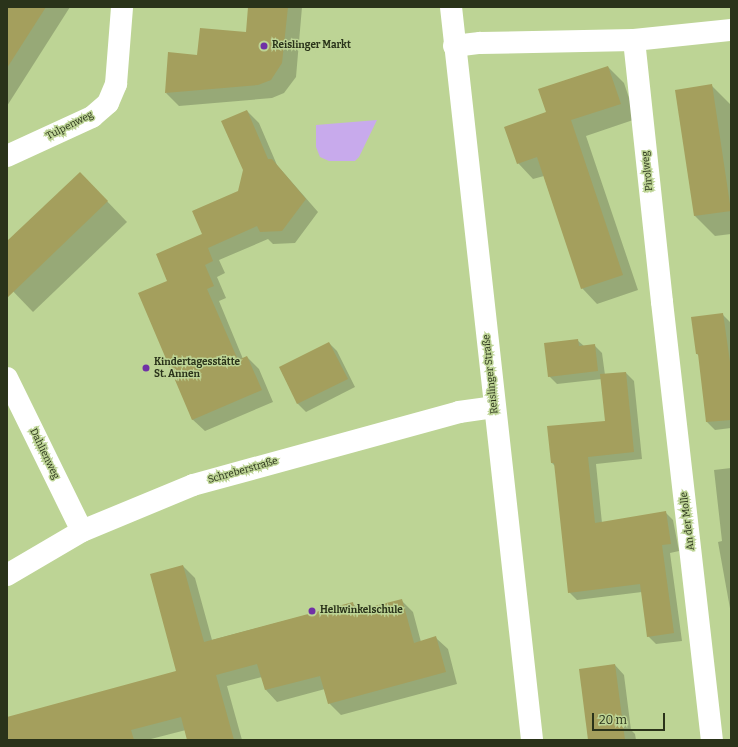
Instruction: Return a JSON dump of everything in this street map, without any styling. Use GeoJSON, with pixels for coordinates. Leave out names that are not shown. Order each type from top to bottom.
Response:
{"type":"FeatureCollection","features":[{"type":"Feature","properties":{"kind":"street","name":"Tulpenweg"},"geometry":{"type":"LineString","coordinates":[[7,156],[92,117],[108,103],[116,84],[122,7]]}},
{"type":"Feature","properties":{"kind":"street","name":"Reislinger Straße"},"geometry":{"type":"LineString","coordinates":[[451,7],[454,46],[494,407],[522,638],[532,740]]}},
{"type":"Feature","properties":{"kind":"street"},"geometry":{"type":"LineString","coordinates":[[454,46],[634,40],[731,30]]}},
{"type":"Feature","properties":{"kind":"street","name":"Pirolweg"},"geometry":{"type":"LineString","coordinates":[[634,40],[662,302]]}},
{"type":"Feature","properties":{"kind":"street","name":"An der Molle"},"geometry":{"type":"LineString","coordinates":[[662,302],[712,740]]}},
{"type":"Feature","properties":{"kind":"street","name":"Dahlienweg"},"geometry":{"type":"LineString","coordinates":[[7,378],[82,531]]}},
{"type":"Feature","properties":{"kind":"street","name":"Schreberstraße"},"geometry":{"type":"LineString","coordinates":[[7,575],[82,531],[193,485],[459,412],[494,407]]}},
{"type":"Feature","properties":{"kind":"shaded area"},"geometry":{"type":"Polygon","coordinates":[[[377,120],[359,157],[355,161],[329,161],[320,157],[316,147],[316,125],[377,120]]]}},
{"type":"Feature","properties":{"kind":"building"},"geometry":{"type":"Polygon","coordinates":[[[7,7],[46,7],[7,68],[7,7]]]}},
{"type":"Feature","properties":{"kind":"building"},"geometry":{"type":"Polygon","coordinates":[[[248,7],[288,7],[282,63],[271,80],[258,85],[165,93],[168,52],[197,55],[200,28],[246,32],[248,7]]]}},
{"type":"Feature","properties":{"kind":"building"},"geometry":{"type":"Polygon","coordinates":[[[608,66],[621,104],[571,120],[623,275],[581,289],[537,157],[517,164],[504,127],[546,112],[538,89],[608,66]]]}},
{"type":"Feature","properties":{"kind":"building"},"geometry":{"type":"Polygon","coordinates":[[[712,84],[731,211],[694,216],[675,90],[712,84]]]}},
{"type":"Feature","properties":{"kind":"building"},"geometry":{"type":"Polygon","coordinates":[[[247,110],[268,159],[272,159],[306,199],[282,231],[260,232],[257,226],[208,248],[213,261],[205,265],[214,286],[207,289],[238,360],[247,356],[262,390],[192,420],[138,293],[167,281],[156,254],[202,234],[192,211],[238,191],[243,170],[221,121],[247,110]]]}},
{"type":"Feature","properties":{"kind":"building"},"geometry":{"type":"Polygon","coordinates":[[[80,172],[108,201],[7,298],[7,241],[80,172]]]}},
{"type":"Feature","properties":{"kind":"building"},"geometry":{"type":"Polygon","coordinates":[[[723,313],[731,369],[731,420],[706,422],[698,354],[696,354],[691,317],[723,313]]]}},
{"type":"Feature","properties":{"kind":"building"},"geometry":{"type":"Polygon","coordinates":[[[578,339],[579,346],[595,344],[598,371],[548,377],[544,343],[578,339]]]}},
{"type":"Feature","properties":{"kind":"building"},"geometry":{"type":"Polygon","coordinates":[[[329,342],[348,379],[297,404],[279,367],[329,342]]]}},
{"type":"Feature","properties":{"kind":"building"},"geometry":{"type":"Polygon","coordinates":[[[626,372],[634,452],[588,457],[595,523],[666,511],[671,544],[662,545],[674,633],[647,637],[640,584],[568,593],[554,463],[551,463],[547,426],[605,421],[600,374],[626,372]]]}},
{"type":"Feature","properties":{"kind":"building"},"geometry":{"type":"Polygon","coordinates":[[[183,565],[204,642],[353,602],[355,611],[402,599],[414,643],[436,636],[446,672],[328,704],[320,676],[265,690],[257,664],[216,675],[234,740],[187,740],[181,717],[131,730],[134,740],[7,740],[7,717],[176,671],[150,574],[183,565]]]}},
{"type":"Feature","properties":{"kind":"building"},"geometry":{"type":"Polygon","coordinates":[[[615,664],[625,740],[588,740],[579,669],[615,664]]]}},
{"type":"Feature","properties":{"kind":"place","name":"Reislinger Markt"},"geometry":{"type":"Point","coordinates":[264,46]}},
{"type":"Feature","properties":{"kind":"place","name":"Kindertagesstätte St. Annen"},"geometry":{"type":"Point","coordinates":[146,368]}},
{"type":"Feature","properties":{"kind":"place","name":"Hellwinkelschule"},"geometry":{"type":"Point","coordinates":[312,611]}}]}
